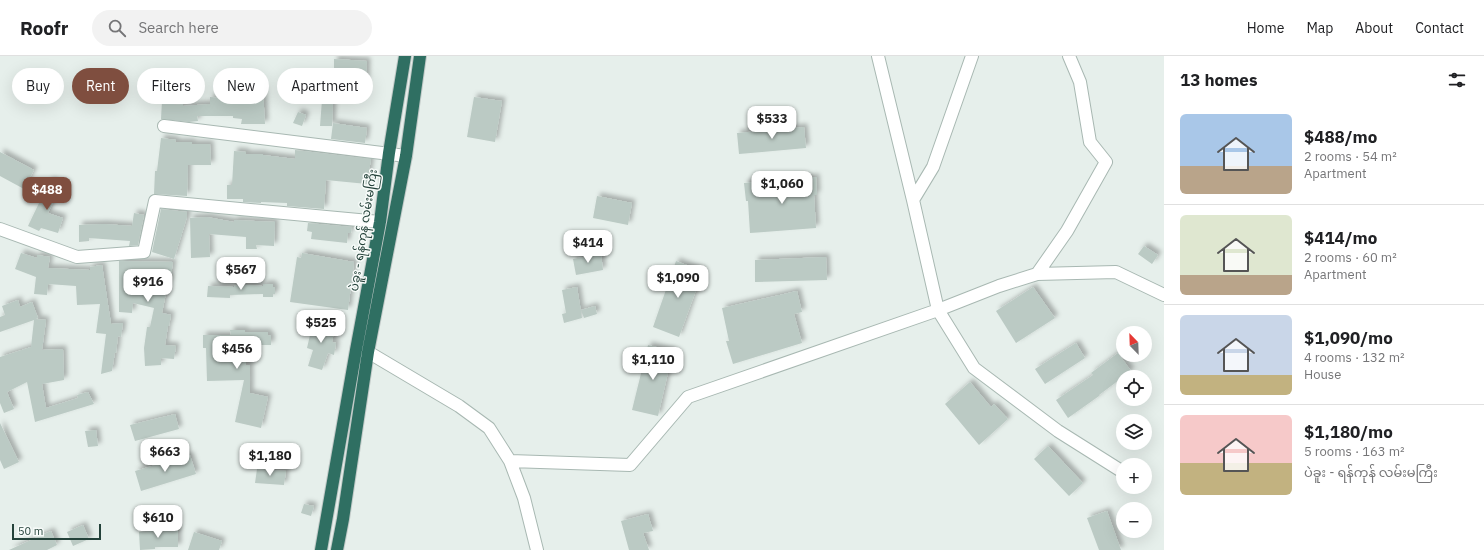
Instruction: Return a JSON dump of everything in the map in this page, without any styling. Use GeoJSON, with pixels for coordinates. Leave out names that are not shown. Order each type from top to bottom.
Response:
{"type":"FeatureCollection","features":[{"type":"Feature","properties":{"kind":"highway","name":"ပဲခူး - ရန်ကုန် လမ်းမကြီး"},"geometry":{"type":"LineString","coordinates":[[321,550],[380,222],[389,153],[405,56]]}},
{"type":"Feature","properties":{"kind":"highway"},"geometry":{"type":"LineString","coordinates":[[337,550],[368,352],[406,156],[420,56]]}},
{"type":"Feature","properties":{"kind":"street"},"geometry":{"type":"LineString","coordinates":[[878,56],[938,310],[974,368],[1058,430],[1116,467]]}},
{"type":"Feature","properties":{"kind":"street"},"geometry":{"type":"LineString","coordinates":[[913,200],[933,167],[972,56]]}},
{"type":"Feature","properties":{"kind":"street"},"geometry":{"type":"LineString","coordinates":[[1037,274],[1067,231],[1106,162],[1090,142],[1080,82],[1068,56]]}},
{"type":"Feature","properties":{"kind":"street"},"geometry":{"type":"LineString","coordinates":[[164,126],[406,156]]}},
{"type":"Feature","properties":{"kind":"street"},"geometry":{"type":"LineString","coordinates":[[0,229],[77,257],[144,252],[155,200],[380,222]]}},
{"type":"Feature","properties":{"kind":"street"},"geometry":{"type":"LineString","coordinates":[[510,461],[630,465],[688,397],[820,352],[938,310],[999,286],[1037,274],[1116,272],[1164,296]]}},
{"type":"Feature","properties":{"kind":"street"},"geometry":{"type":"LineString","coordinates":[[356,350],[368,352],[459,406],[489,428],[510,461],[524,498],[537,550]]}},
{"type":"Feature","properties":{"kind":"building"},"geometry":{"type":"Polygon","coordinates":[[[334,59],[367,61],[367,68],[334,68],[334,59]]]}},
{"type":"Feature","properties":{"kind":"building"},"geometry":{"type":"Polygon","coordinates":[[[210,97],[213,97],[213,104],[264,104],[265,124],[241,124],[242,119],[233,118],[233,116],[197,116],[198,121],[189,122],[161,119],[162,104],[183,104],[183,106],[210,104],[210,97]]]}},
{"type":"Feature","properties":{"kind":"building"},"geometry":{"type":"Polygon","coordinates":[[[474,97],[502,101],[495,142],[467,137],[474,97]]]}},
{"type":"Feature","properties":{"kind":"building"},"geometry":{"type":"Polygon","coordinates":[[[322,104],[333,104],[332,126],[320,126],[322,104]]]}},
{"type":"Feature","properties":{"kind":"building"},"geometry":{"type":"Polygon","coordinates":[[[298,112],[306,115],[302,126],[293,123],[298,112]]]}},
{"type":"Feature","properties":{"kind":"building"},"geometry":{"type":"Polygon","coordinates":[[[333,123],[367,128],[365,143],[331,139],[333,123]]]}},
{"type":"Feature","properties":{"kind":"building"},"geometry":{"type":"Polygon","coordinates":[[[804,127],[806,148],[739,154],[737,133],[804,127]]]}},
{"type":"Feature","properties":{"kind":"building"},"geometry":{"type":"Polygon","coordinates":[[[161,138],[176,140],[175,142],[210,144],[211,165],[188,165],[187,196],[154,194],[155,171],[157,171],[161,138]]]}},
{"type":"Feature","properties":{"kind":"building"},"geometry":{"type":"Polygon","coordinates":[[[295,150],[371,159],[367,184],[326,180],[324,209],[287,206],[287,203],[243,202],[243,199],[227,199],[227,185],[232,185],[234,151],[246,152],[246,154],[263,154],[295,159],[295,150]]]}},
{"type":"Feature","properties":{"kind":"building"},"geometry":{"type":"Polygon","coordinates":[[[0,152],[34,170],[24,189],[0,176],[0,152]]]}},
{"type":"Feature","properties":{"kind":"building"},"geometry":{"type":"Polygon","coordinates":[[[816,177],[817,195],[814,195],[816,228],[750,233],[748,201],[746,201],[744,183],[816,177]]]}},
{"type":"Feature","properties":{"kind":"building"},"geometry":{"type":"Polygon","coordinates":[[[50,180],[61,185],[48,213],[63,218],[58,233],[41,228],[39,231],[28,226],[50,180]]]}},
{"type":"Feature","properties":{"kind":"building"},"geometry":{"type":"Polygon","coordinates":[[[597,196],[632,203],[628,225],[593,218],[597,196]]]}},
{"type":"Feature","properties":{"kind":"building"},"geometry":{"type":"Polygon","coordinates":[[[161,209],[187,212],[187,217],[174,259],[152,252],[161,209]]]}},
{"type":"Feature","properties":{"kind":"building"},"geometry":{"type":"Polygon","coordinates":[[[134,213],[144,215],[138,245],[129,246],[130,241],[89,238],[89,241],[79,242],[79,225],[104,224],[132,226],[134,213]]]}},
{"type":"Feature","properties":{"kind":"building"},"geometry":{"type":"Polygon","coordinates":[[[207,217],[234,222],[234,220],[275,222],[274,246],[256,245],[257,249],[246,249],[246,237],[209,234],[210,257],[191,258],[190,218],[207,217]]]}},
{"type":"Feature","properties":{"kind":"building"},"geometry":{"type":"Polygon","coordinates":[[[308,223],[352,227],[351,233],[348,233],[347,243],[311,239],[312,232],[307,231],[308,223]]]}},
{"type":"Feature","properties":{"kind":"building"},"geometry":{"type":"Polygon","coordinates":[[[1144,246],[1158,255],[1152,264],[1138,254],[1144,246]]]}},
{"type":"Feature","properties":{"kind":"building"},"geometry":{"type":"Polygon","coordinates":[[[21,253],[37,258],[37,255],[50,257],[48,268],[90,270],[90,267],[102,265],[111,324],[123,323],[121,337],[118,336],[112,371],[101,374],[106,334],[96,333],[100,304],[77,305],[76,286],[48,284],[47,295],[34,294],[36,277],[15,269],[21,253]]]}},
{"type":"Feature","properties":{"kind":"building"},"geometry":{"type":"Polygon","coordinates":[[[302,253],[354,262],[348,310],[290,302],[297,257],[301,258],[302,253]]]}},
{"type":"Feature","properties":{"kind":"building"},"geometry":{"type":"Polygon","coordinates":[[[601,254],[603,270],[576,275],[573,259],[601,254]]]}},
{"type":"Feature","properties":{"kind":"building"},"geometry":{"type":"Polygon","coordinates":[[[826,257],[827,280],[755,282],[755,260],[826,257]]]}},
{"type":"Feature","properties":{"kind":"building"},"geometry":{"type":"Polygon","coordinates":[[[119,261],[173,262],[170,283],[168,283],[162,313],[171,315],[165,345],[176,346],[174,359],[161,358],[161,365],[145,366],[144,348],[147,327],[150,327],[154,308],[133,303],[132,313],[119,312],[119,261]]]}},
{"type":"Feature","properties":{"kind":"building"},"geometry":{"type":"Polygon","coordinates":[[[676,261],[703,271],[679,337],[653,327],[676,261]]]}},
{"type":"Feature","properties":{"kind":"building"},"geometry":{"type":"Polygon","coordinates":[[[263,284],[273,284],[273,287],[275,287],[275,294],[273,294],[273,297],[263,297],[263,294],[230,295],[230,298],[207,297],[208,286],[263,286],[263,284]]]}},
{"type":"Feature","properties":{"kind":"building"},"geometry":{"type":"Polygon","coordinates":[[[577,287],[582,318],[564,323],[562,314],[566,313],[562,290],[577,287]]]}},
{"type":"Feature","properties":{"kind":"building"},"geometry":{"type":"Polygon","coordinates":[[[1033,287],[1055,318],[1016,343],[996,311],[1033,287]]]}},
{"type":"Feature","properties":{"kind":"building"},"geometry":{"type":"Polygon","coordinates":[[[797,291],[802,312],[794,314],[802,343],[733,364],[726,341],[729,341],[722,308],[797,291]]]}},
{"type":"Feature","properties":{"kind":"building"},"geometry":{"type":"Polygon","coordinates":[[[18,300],[20,307],[32,302],[38,318],[36,319],[46,320],[42,350],[63,349],[64,380],[42,384],[46,408],[78,398],[77,395],[88,392],[94,404],[35,422],[27,382],[7,392],[14,409],[4,413],[0,403],[0,357],[31,347],[34,320],[0,332],[0,317],[5,315],[2,306],[18,300]]]}},
{"type":"Feature","properties":{"kind":"building"},"geometry":{"type":"Polygon","coordinates":[[[595,306],[597,314],[584,318],[581,310],[595,306]]]}},
{"type":"Feature","properties":{"kind":"building"},"geometry":{"type":"Polygon","coordinates":[[[313,322],[335,327],[332,342],[336,343],[334,355],[328,353],[322,370],[308,366],[313,350],[307,348],[313,322]]]}},
{"type":"Feature","properties":{"kind":"building"},"geometry":{"type":"Polygon","coordinates":[[[230,330],[245,330],[245,332],[268,332],[268,335],[271,336],[271,345],[246,345],[246,365],[250,365],[250,393],[268,397],[261,428],[235,422],[244,380],[207,381],[206,348],[203,348],[203,335],[231,335],[230,330]]]}},
{"type":"Feature","properties":{"kind":"building"},"geometry":{"type":"Polygon","coordinates":[[[1076,343],[1085,358],[1045,384],[1035,369],[1076,343]]]}},
{"type":"Feature","properties":{"kind":"building"},"geometry":{"type":"Polygon","coordinates":[[[648,345],[673,351],[658,416],[632,410],[648,345]]]}},
{"type":"Feature","properties":{"kind":"building"},"geometry":{"type":"Polygon","coordinates":[[[1116,354],[1116,362],[1124,362],[1130,370],[1116,370],[1116,382],[1068,418],[1056,400],[1093,375],[1091,373],[1116,354]]]}},
{"type":"Feature","properties":{"kind":"building"},"geometry":{"type":"Polygon","coordinates":[[[970,382],[991,407],[994,404],[1008,419],[979,445],[945,404],[970,382]]]}},
{"type":"Feature","properties":{"kind":"building"},"geometry":{"type":"Polygon","coordinates":[[[175,414],[179,429],[135,441],[130,425],[175,414]]]}},
{"type":"Feature","properties":{"kind":"building"},"geometry":{"type":"Polygon","coordinates":[[[0,423],[19,462],[4,469],[0,460],[0,423]]]}},
{"type":"Feature","properties":{"kind":"building"},"geometry":{"type":"Polygon","coordinates":[[[96,430],[98,446],[88,447],[85,431],[96,430]]]}},
{"type":"Feature","properties":{"kind":"building"},"geometry":{"type":"Polygon","coordinates":[[[1048,446],[1083,483],[1069,496],[1034,459],[1048,446]]]}},
{"type":"Feature","properties":{"kind":"building"},"geometry":{"type":"Polygon","coordinates":[[[190,455],[196,474],[141,491],[135,471],[190,455]]]}},
{"type":"Feature","properties":{"kind":"building"},"geometry":{"type":"Polygon","coordinates":[[[257,469],[286,471],[284,485],[255,483],[257,469]]]}},
{"type":"Feature","properties":{"kind":"building"},"geometry":{"type":"Polygon","coordinates":[[[304,504],[314,506],[311,516],[301,513],[304,504]]]}},
{"type":"Feature","properties":{"kind":"building"},"geometry":{"type":"Polygon","coordinates":[[[1107,511],[1121,550],[1099,550],[1087,518],[1107,511]]]}},
{"type":"Feature","properties":{"kind":"building"},"geometry":{"type":"Polygon","coordinates":[[[648,514],[653,531],[643,533],[649,550],[629,550],[621,521],[648,514]]]}},
{"type":"Feature","properties":{"kind":"building"},"geometry":{"type":"Polygon","coordinates":[[[83,525],[89,539],[73,546],[67,532],[83,525]]]}},
{"type":"Feature","properties":{"kind":"building"},"geometry":{"type":"Polygon","coordinates":[[[178,530],[178,547],[155,547],[155,549],[140,550],[139,532],[178,530]]]}},
{"type":"Feature","properties":{"kind":"building"},"geometry":{"type":"Polygon","coordinates":[[[51,531],[57,545],[47,550],[9,550],[51,531]]]}},
{"type":"Feature","properties":{"kind":"building"},"geometry":{"type":"Polygon","coordinates":[[[194,532],[222,541],[219,550],[188,550],[194,532]]]}}]}
